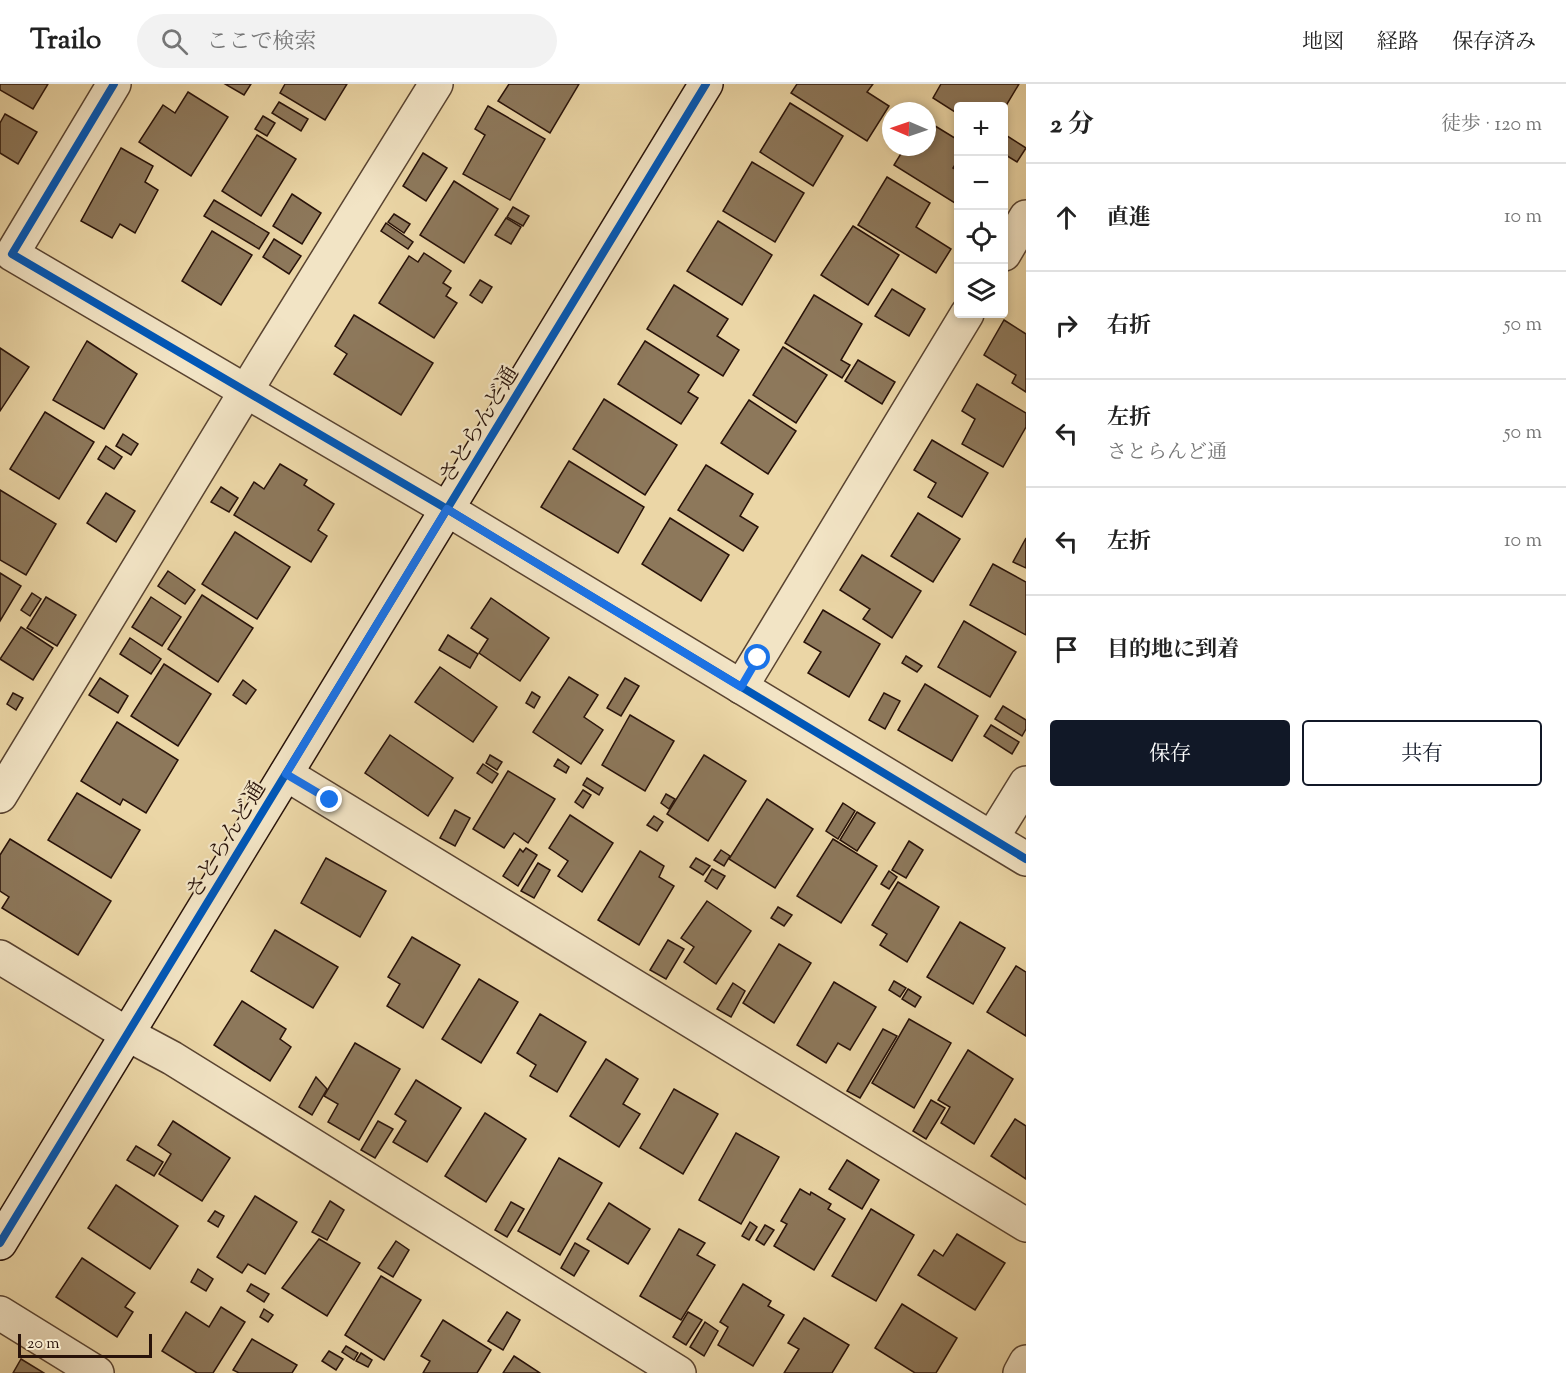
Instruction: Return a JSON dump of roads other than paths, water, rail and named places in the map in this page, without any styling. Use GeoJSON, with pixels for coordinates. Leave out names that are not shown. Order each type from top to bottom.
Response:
{"type":"FeatureCollection","features":[{"type":"Feature","properties":{"kind":"street"},"geometry":{"type":"LineString","coordinates":[[114,84],[12,254],[447,509],[1026,859]]}},
{"type":"Feature","properties":{"kind":"street"},"geometry":{"type":"LineString","coordinates":[[0,796],[246,390],[436,84]]}},
{"type":"Feature","properties":{"kind":"street","name":"さとらんど通"},"geometry":{"type":"LineString","coordinates":[[0,1244],[706,84]]}},
{"type":"Feature","properties":{"kind":"street"},"geometry":{"type":"LineString","coordinates":[[1008,247],[1026,217]]}},
{"type":"Feature","properties":{"kind":"street"},"geometry":{"type":"LineString","coordinates":[[741,687],[966,318]]}},
{"type":"Feature","properties":{"kind":"street"},"geometry":{"type":"LineString","coordinates":[[286,774],[1026,1225]]}},
{"type":"Feature","properties":{"kind":"street"},"geometry":{"type":"LineString","coordinates":[[992,838],[1026,783]]}},
{"type":"Feature","properties":{"kind":"street"},"geometry":{"type":"LineString","coordinates":[[0,957],[127,1034],[172,1058],[679,1373]]}},
{"type":"Feature","properties":{"kind":"street"},"geometry":{"type":"LineString","coordinates":[[0,1313],[97,1373]]}},
{"type":"Feature","properties":{"kind":"street"},"geometry":{"type":"LineString","coordinates":[[1020,1373],[1026,1362]]}}]}
